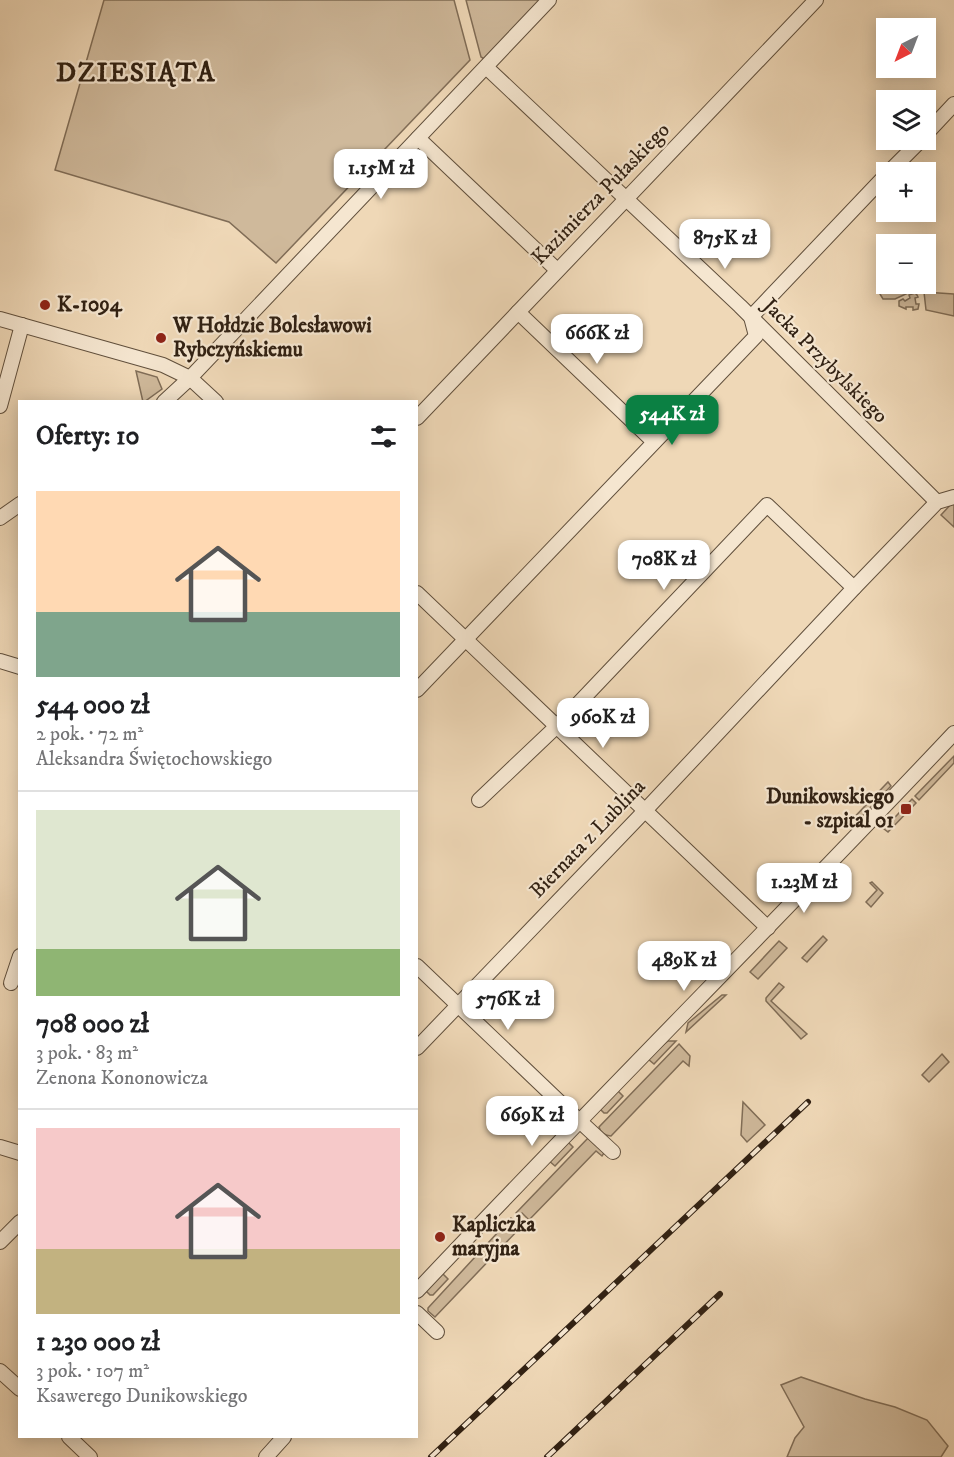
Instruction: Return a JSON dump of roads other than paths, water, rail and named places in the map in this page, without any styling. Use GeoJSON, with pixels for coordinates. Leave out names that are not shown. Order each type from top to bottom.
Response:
{"type":"FeatureCollection","features":[{"type":"Feature","properties":{"kind":"street"},"geometry":{"type":"LineString","coordinates":[[166,400],[190,378],[549,0]]}},
{"type":"Feature","properties":{"kind":"street","name":"Kazimierza Pułaskiego"},"geometry":{"type":"LineString","coordinates":[[418,417],[816,0]]}},
{"type":"Feature","properties":{"kind":"street","name":"Jacka Przybylskiego"},"geometry":{"type":"LineString","coordinates":[[486,67],[751,317],[937,502]]}},
{"type":"Feature","properties":{"kind":"street"},"geometry":{"type":"LineString","coordinates":[[936,124],[954,105]]}},
{"type":"Feature","properties":{"kind":"street"},"geometry":{"type":"LineString","coordinates":[[418,138],[557,270]]}},
{"type":"Feature","properties":{"kind":"street"},"geometry":{"type":"LineString","coordinates":[[900,162],[911,150]]}},
{"type":"Feature","properties":{"kind":"street"},"geometry":{"type":"LineString","coordinates":[[418,689],[756,336],[751,317],[876,187]]}},
{"type":"Feature","properties":{"kind":"street"},"geometry":{"type":"LineString","coordinates":[[518,312],[654,442]]}},
{"type":"Feature","properties":{"kind":"street"},"geometry":{"type":"LineString","coordinates":[[0,319],[163,365],[190,378],[214,400]]}},
{"type":"Feature","properties":{"kind":"street"},"geometry":{"type":"LineString","coordinates":[[0,405],[22,325]]}},
{"type":"Feature","properties":{"kind":"street"},"geometry":{"type":"LineString","coordinates":[[937,502],[954,497]]}},
{"type":"Feature","properties":{"kind":"street","name":"Biernata z Lublina"},"geometry":{"type":"LineString","coordinates":[[418,1047],[937,502]]}},
{"type":"Feature","properties":{"kind":"street"},"geometry":{"type":"LineString","coordinates":[[0,518],[18,505]]}},
{"type":"Feature","properties":{"kind":"street"},"geometry":{"type":"LineString","coordinates":[[479,800],[557,726],[767,505],[854,588]]}},
{"type":"Feature","properties":{"kind":"street"},"geometry":{"type":"LineString","coordinates":[[418,594],[768,928]]}},
{"type":"Feature","properties":{"kind":"street"},"geometry":{"type":"LineString","coordinates":[[0,661],[18,666]]}},
{"type":"Feature","properties":{"kind":"street"},"geometry":{"type":"LineString","coordinates":[[418,1290],[579,1120],[768,928],[954,733]]}},
{"type":"Feature","properties":{"kind":"street"},"geometry":{"type":"LineString","coordinates":[[10,983],[18,961]]}},
{"type":"Feature","properties":{"kind":"street"},"geometry":{"type":"LineString","coordinates":[[418,967],[570,1113],[614,1152]]}},
{"type":"Feature","properties":{"kind":"street"},"geometry":{"type":"LineString","coordinates":[[0,1147],[18,1152]]}},
{"type":"Feature","properties":{"kind":"street"},"geometry":{"type":"LineString","coordinates":[[0,1242],[18,1224]]}},
{"type":"Feature","properties":{"kind":"street"},"geometry":{"type":"LineString","coordinates":[[418,1314],[437,1332]]}},
{"type":"Feature","properties":{"kind":"street"},"geometry":{"type":"LineString","coordinates":[[0,1371],[18,1387]]}},
{"type":"Feature","properties":{"kind":"street"},"geometry":{"type":"LineString","coordinates":[[70,1438],[90,1457]]}},
{"type":"Feature","properties":{"kind":"street"},"geometry":{"type":"LineString","coordinates":[[266,1457],[283,1438]]}},
{"type":"Feature","properties":{"kind":"railway"},"geometry":{"type":"LineString","coordinates":[[431,1457],[808,1102]]}},
{"type":"Feature","properties":{"kind":"railway"},"geometry":{"type":"LineString","coordinates":[[547,1457],[720,1294]]}},
{"type":"Feature","properties":{"kind":"place","name":"K-1094"},"geometry":{"type":"Point","coordinates":[45,305]}},
{"type":"Feature","properties":{"kind":"place","name":"W Hołdzie Bolesławowi Rybczyńskiemu"},"geometry":{"type":"Point","coordinates":[161,338]}},
{"type":"Feature","properties":{"kind":"place","name":"Dunikowskiego - szpital 01"},"geometry":{"type":"Point","coordinates":[906,809]}},
{"type":"Feature","properties":{"kind":"place","name":"Kapliczka maryjna"},"geometry":{"type":"Point","coordinates":[440,1237]}},
{"type":"Feature","properties":{"kind":"district","name":"DZIESIĄTA"},"geometry":{"type":"Point","coordinates":[136,73]}}]}
